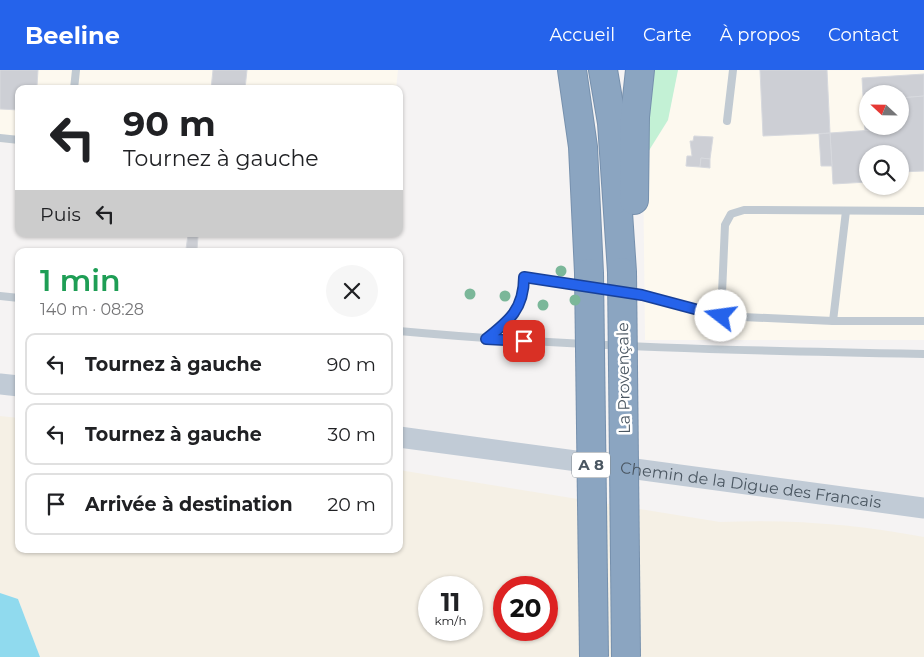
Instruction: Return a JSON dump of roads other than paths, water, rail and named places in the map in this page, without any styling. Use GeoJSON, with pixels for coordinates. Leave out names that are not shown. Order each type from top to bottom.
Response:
{"type":"FeatureCollection","features":[{"type":"Feature","properties":{"kind":"highway","name":"La Provençale"},"geometry":{"type":"LineString","coordinates":[[572,70],[583,147],[589,273],[594,657]]}},
{"type":"Feature","properties":{"kind":"highway"},"geometry":{"type":"LineString","coordinates":[[603,70],[612,133],[626,272]]}},
{"type":"Feature","properties":{"kind":"highway"},"geometry":{"type":"LineString","coordinates":[[626,272],[635,117],[640,70]]}},
{"type":"Feature","properties":{"kind":"highway","name":"La Provençale"},"geometry":{"type":"LineString","coordinates":[[626,272],[624,358],[626,657]]}},
{"type":"Feature","properties":{"kind":"main road"},"geometry":{"type":"LineString","coordinates":[[0,384],[15,386]]}},
{"type":"Feature","properties":{"kind":"main road","name":"Chemin de la Digue des Francais"},"geometry":{"type":"LineString","coordinates":[[403,439],[924,508]]}},
{"type":"Feature","properties":{"kind":"lane"},"geometry":{"type":"LineString","coordinates":[[74,85],[76,70]]}},
{"type":"Feature","properties":{"kind":"lane"},"geometry":{"type":"LineString","coordinates":[[727,121],[733,70]]}},
{"type":"Feature","properties":{"kind":"lane"},"geometry":{"type":"LineString","coordinates":[[0,138],[15,140]]}},
{"type":"Feature","properties":{"kind":"lane"},"geometry":{"type":"LineString","coordinates":[[721,316],[725,225],[731,214],[744,210],[924,211]]}},
{"type":"Feature","properties":{"kind":"lane"},"geometry":{"type":"LineString","coordinates":[[833,321],[846,210]]}},
{"type":"Feature","properties":{"kind":"lane"},"geometry":{"type":"LineString","coordinates":[[486,339],[510,320],[524,294],[524,277],[642,295],[721,316],[833,321],[924,321]]}},
{"type":"Feature","properties":{"kind":"lane"},"geometry":{"type":"LineString","coordinates":[[0,296],[15,298]]}},
{"type":"Feature","properties":{"kind":"lane"},"geometry":{"type":"LineString","coordinates":[[403,331],[486,339],[713,350],[924,354]]}},
{"type":"Feature","properties":{"kind":"water"},"geometry":{"type":"Polygon","coordinates":[[[0,593],[18,599],[40,657],[0,657],[0,593]]]}}]}
